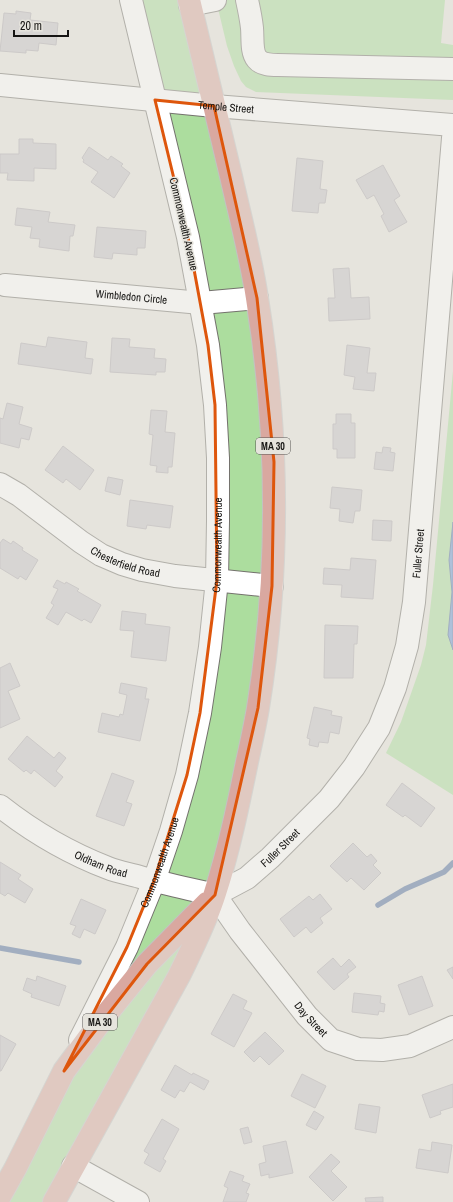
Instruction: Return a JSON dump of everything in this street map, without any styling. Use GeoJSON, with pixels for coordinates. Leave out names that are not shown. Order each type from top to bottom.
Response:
{"type":"FeatureCollection","features":[{"type":"Feature","properties":{"kind":"main road","name":"Commonwealth Avenue"},"geometry":{"type":"LineString","coordinates":[[54,1202],[179,976],[195,943],[215,895],[229,843],[258,708],[267,640],[272,586],[274,529],[274,462],[268,382],[257,298],[245,237],[189,2]]}},
{"type":"Feature","properties":{"kind":"main road","name":"Commonwealth Avenue"},"geometry":{"type":"LineString","coordinates":[[0,1196],[64,1071],[108,1012],[147,964],[215,895]]}},
{"type":"Feature","properties":{"kind":"street","name":"Commonwealth Avenue"},"geometry":{"type":"LineString","coordinates":[[64,1071],[127,947],[154,881],[171,831],[189,767],[201,706],[210,648],[217,580],[218,458],[215,405],[208,345],[188,237],[131,0]]}},
{"type":"Feature","properties":{"kind":"street"},"geometry":{"type":"LineString","coordinates":[[189,2],[215,0]]}},
{"type":"Feature","properties":{"kind":"street"},"geometry":{"type":"LineString","coordinates":[[247,0],[252,29],[253,51],[257,59],[262,63],[268,65],[453,69]]}},
{"type":"Feature","properties":{"kind":"street","name":"Temple Street"},"geometry":{"type":"LineString","coordinates":[[0,86],[214,106],[453,125]]}},
{"type":"Feature","properties":{"kind":"street","name":"Fuller Street"},"geometry":{"type":"LineString","coordinates":[[215,895],[247,878],[270,858],[329,799],[354,767],[379,728],[395,688],[408,646],[414,602],[453,138]]}},
{"type":"Feature","properties":{"kind":"street","name":"Wimbledon Circle"},"geometry":{"type":"LineString","coordinates":[[5,285],[201,303],[257,298]]}},
{"type":"Feature","properties":{"kind":"street","name":"Chesterfield Road"},"geometry":{"type":"LineString","coordinates":[[0,484],[19,496],[81,542],[101,555],[122,564],[142,570],[175,576],[272,586]]}},
{"type":"Feature","properties":{"kind":"street","name":"Oldham Road"},"geometry":{"type":"LineString","coordinates":[[0,806],[20,821],[74,854],[110,868],[154,881],[215,895]]}},
{"type":"Feature","properties":{"kind":"street","name":"Day Street"},"geometry":{"type":"LineString","coordinates":[[215,895],[236,927],[307,1016],[330,1040],[358,1049],[382,1050],[410,1046],[453,1027]]}},
{"type":"Feature","properties":{"kind":"street"},"geometry":{"type":"LineString","coordinates":[[74,1166],[138,1202]]}},
{"type":"Feature","properties":{"kind":"highlighted area"},"geometry":{"type":"Polygon","coordinates":[[[155,100],[214,106],[257,298],[274,462],[272,586],[258,708],[215,895],[147,964],[64,1071],[127,947],[154,881],[187,775],[200,713],[217,580],[215,405],[208,345],[188,237],[155,100]]]}},
{"type":"Feature","properties":{"kind":"green space"},"geometry":{"type":"Polygon","coordinates":[[[131,0],[189,0],[257,298],[272,586],[215,895],[54,1202],[0,1202],[127,947],[200,713],[215,405],[131,0]]]}},
{"type":"Feature","properties":{"kind":"green space"},"geometry":{"type":"Polygon","coordinates":[[[216,0],[445,0],[441,43],[453,45],[453,100],[256,92],[246,87],[241,81],[234,66],[227,46],[216,0]]]}},
{"type":"Feature","properties":{"kind":"green space"},"geometry":{"type":"Polygon","coordinates":[[[453,371],[453,795],[386,753],[401,722],[421,665],[426,645],[453,371]]]}},
{"type":"Feature","properties":{"kind":"water"},"geometry":{"type":"Polygon","coordinates":[[[453,522],[453,650],[448,635],[452,592],[449,560],[453,522]]]}},
{"type":"Feature","properties":{"kind":"building"},"geometry":{"type":"Polygon","coordinates":[[[16,11],[31,13],[30,20],[58,23],[56,45],[39,43],[38,51],[26,50],[26,53],[0,51],[4,13],[16,14],[16,11]]]}},
{"type":"Feature","properties":{"kind":"building"},"geometry":{"type":"Polygon","coordinates":[[[19,139],[33,139],[33,143],[56,144],[56,169],[34,168],[34,181],[7,180],[8,173],[0,173],[0,154],[19,154],[19,139]]]}},
{"type":"Feature","properties":{"kind":"building"},"geometry":{"type":"Polygon","coordinates":[[[89,147],[108,160],[111,156],[123,164],[121,166],[130,173],[114,198],[91,182],[98,172],[83,162],[84,160],[82,158],[89,147]]]}},
{"type":"Feature","properties":{"kind":"building"},"geometry":{"type":"Polygon","coordinates":[[[297,158],[323,161],[320,189],[327,190],[325,203],[319,203],[318,213],[292,211],[297,158]]]}},
{"type":"Feature","properties":{"kind":"building"},"geometry":{"type":"Polygon","coordinates":[[[383,165],[400,196],[394,200],[407,222],[389,232],[381,216],[384,214],[374,195],[367,199],[356,180],[383,165]]]}},
{"type":"Feature","properties":{"kind":"building"},"geometry":{"type":"Polygon","coordinates":[[[17,208],[50,212],[48,222],[75,225],[73,236],[70,236],[69,251],[39,247],[40,239],[30,238],[32,227],[15,225],[17,208]]]}},
{"type":"Feature","properties":{"kind":"building"},"geometry":{"type":"Polygon","coordinates":[[[97,227],[146,231],[145,248],[137,248],[137,255],[113,253],[112,259],[94,257],[97,227]]]}},
{"type":"Feature","properties":{"kind":"building"},"geometry":{"type":"Polygon","coordinates":[[[349,268],[351,298],[369,297],[370,319],[329,321],[328,298],[335,298],[333,269],[349,268]]]}},
{"type":"Feature","properties":{"kind":"building"},"geometry":{"type":"Polygon","coordinates":[[[48,337],[87,342],[85,358],[93,359],[91,374],[18,364],[21,343],[46,347],[48,337]]]}},
{"type":"Feature","properties":{"kind":"building"},"geometry":{"type":"Polygon","coordinates":[[[112,338],[130,339],[129,347],[155,349],[154,358],[166,359],[165,372],[156,372],[156,375],[110,372],[112,338]]]}},
{"type":"Feature","properties":{"kind":"building"},"geometry":{"type":"Polygon","coordinates":[[[347,345],[370,348],[367,373],[376,373],[374,391],[353,389],[355,377],[344,375],[347,345]]]}},
{"type":"Feature","properties":{"kind":"building"},"geometry":{"type":"Polygon","coordinates":[[[7,403],[23,407],[19,424],[32,428],[29,440],[21,438],[19,448],[0,443],[0,418],[3,419],[7,403]]]}},
{"type":"Feature","properties":{"kind":"building"},"geometry":{"type":"Polygon","coordinates":[[[151,410],[167,411],[165,432],[175,433],[172,467],[168,467],[168,473],[156,472],[157,466],[150,465],[153,435],[149,434],[151,410]]]}},
{"type":"Feature","properties":{"kind":"building"},"geometry":{"type":"Polygon","coordinates":[[[336,414],[351,414],[351,423],[355,423],[355,458],[337,458],[337,449],[333,449],[333,424],[336,424],[336,414]]]}},
{"type":"Feature","properties":{"kind":"building"},"geometry":{"type":"Polygon","coordinates":[[[63,446],[94,470],[80,490],[66,479],[63,483],[45,470],[63,446]]]}},
{"type":"Feature","properties":{"kind":"building"},"geometry":{"type":"Polygon","coordinates":[[[383,447],[391,448],[390,452],[395,453],[393,471],[374,469],[376,452],[382,453],[383,447]]]}},
{"type":"Feature","properties":{"kind":"building"},"geometry":{"type":"Polygon","coordinates":[[[108,477],[123,480],[120,495],[105,491],[108,477]]]}},
{"type":"Feature","properties":{"kind":"building"},"geometry":{"type":"Polygon","coordinates":[[[332,487],[362,490],[360,511],[355,511],[353,523],[339,521],[340,509],[330,508],[332,487]]]}},
{"type":"Feature","properties":{"kind":"building"},"geometry":{"type":"Polygon","coordinates":[[[130,500],[173,506],[170,528],[147,525],[146,529],[127,526],[130,500]]]}},
{"type":"Feature","properties":{"kind":"building"},"geometry":{"type":"Polygon","coordinates":[[[373,520],[392,521],[391,541],[372,540],[373,520]]]}},
{"type":"Feature","properties":{"kind":"building"},"geometry":{"type":"Polygon","coordinates":[[[3,539],[11,544],[13,541],[23,548],[22,550],[38,560],[26,580],[20,576],[18,579],[0,568],[0,543],[3,539]]]}},
{"type":"Feature","properties":{"kind":"building"},"geometry":{"type":"Polygon","coordinates":[[[351,558],[376,560],[373,599],[341,597],[342,585],[323,584],[324,568],[350,570],[351,558]]]}},
{"type":"Feature","properties":{"kind":"building"},"geometry":{"type":"Polygon","coordinates":[[[57,580],[65,584],[66,582],[79,589],[77,591],[101,605],[91,623],[84,619],[82,621],[66,612],[58,625],[46,618],[54,605],[51,603],[58,589],[53,587],[57,580]]]}},
{"type":"Feature","properties":{"kind":"building"},"geometry":{"type":"Polygon","coordinates":[[[122,611],[146,614],[145,624],[170,627],[166,661],[131,657],[134,631],[120,630],[122,611]]]}},
{"type":"Feature","properties":{"kind":"building"},"geometry":{"type":"Polygon","coordinates":[[[325,625],[358,626],[357,644],[354,644],[353,678],[324,678],[325,625]]]}},
{"type":"Feature","properties":{"kind":"building"},"geometry":{"type":"Polygon","coordinates":[[[10,663],[20,686],[8,691],[20,719],[0,728],[0,668],[10,663]]]}},
{"type":"Feature","properties":{"kind":"building"},"geometry":{"type":"Polygon","coordinates":[[[121,683],[147,688],[145,699],[149,699],[140,741],[98,732],[102,713],[119,717],[120,714],[123,715],[127,695],[119,693],[121,683]]]}},
{"type":"Feature","properties":{"kind":"building"},"geometry":{"type":"Polygon","coordinates":[[[314,707],[332,711],[331,715],[342,717],[339,734],[330,732],[328,743],[319,742],[318,747],[309,745],[310,739],[307,738],[314,707]]]}},
{"type":"Feature","properties":{"kind":"building"},"geometry":{"type":"Polygon","coordinates":[[[27,736],[54,758],[59,752],[66,758],[56,771],[63,777],[55,787],[34,770],[31,774],[26,770],[24,772],[8,759],[27,736]]]}},
{"type":"Feature","properties":{"kind":"building"},"geometry":{"type":"Polygon","coordinates":[[[112,773],[134,781],[126,802],[132,804],[124,826],[96,816],[112,773]]]}},
{"type":"Feature","properties":{"kind":"building"},"geometry":{"type":"Polygon","coordinates":[[[402,783],[435,808],[421,827],[405,815],[403,817],[386,805],[402,783]]]}},
{"type":"Feature","properties":{"kind":"building"},"geometry":{"type":"Polygon","coordinates":[[[353,843],[367,857],[371,854],[377,861],[373,865],[381,873],[364,890],[351,878],[347,882],[330,866],[353,843]]]}},
{"type":"Feature","properties":{"kind":"building"},"geometry":{"type":"Polygon","coordinates":[[[0,862],[21,875],[18,879],[33,889],[25,903],[8,893],[5,896],[0,893],[0,862]]]}},
{"type":"Feature","properties":{"kind":"building"},"geometry":{"type":"Polygon","coordinates":[[[320,894],[332,909],[320,918],[323,923],[311,933],[306,927],[294,937],[280,919],[309,896],[313,900],[320,894]]]}},
{"type":"Feature","properties":{"kind":"building"},"geometry":{"type":"Polygon","coordinates":[[[81,899],[106,910],[95,934],[84,929],[80,938],[72,934],[76,926],[70,924],[81,899]]]}},
{"type":"Feature","properties":{"kind":"building"},"geometry":{"type":"Polygon","coordinates":[[[333,958],[341,967],[349,959],[356,967],[347,974],[349,977],[334,990],[317,972],[333,958]]]}},
{"type":"Feature","properties":{"kind":"building"},"geometry":{"type":"Polygon","coordinates":[[[453,967],[453,979],[447,970],[453,967]]]}},
{"type":"Feature","properties":{"kind":"building"},"geometry":{"type":"Polygon","coordinates":[[[37,976],[66,986],[59,1006],[31,997],[32,994],[23,990],[27,978],[36,981],[37,976]]]}},
{"type":"Feature","properties":{"kind":"building"},"geometry":{"type":"Polygon","coordinates":[[[422,976],[433,1006],[409,1015],[398,985],[422,976]]]}},
{"type":"Feature","properties":{"kind":"building"},"geometry":{"type":"Polygon","coordinates":[[[354,993],[381,996],[380,1003],[385,1004],[384,1012],[379,1011],[378,1015],[352,1012],[354,993]]]}},
{"type":"Feature","properties":{"kind":"building"},"geometry":{"type":"Polygon","coordinates":[[[233,994],[247,1001],[243,1009],[252,1013],[234,1047],[211,1034],[233,994]]]}},
{"type":"Feature","properties":{"kind":"building"},"geometry":{"type":"Polygon","coordinates":[[[265,1032],[284,1051],[269,1065],[260,1056],[254,1062],[244,1052],[265,1032]]]}},
{"type":"Feature","properties":{"kind":"building"},"geometry":{"type":"Polygon","coordinates":[[[0,1035],[16,1044],[1,1071],[0,1071],[0,1035]]]}},
{"type":"Feature","properties":{"kind":"building"},"geometry":{"type":"Polygon","coordinates":[[[175,1065],[192,1075],[193,1073],[209,1081],[204,1090],[190,1082],[184,1092],[180,1090],[175,1098],[161,1090],[175,1065]]]}},
{"type":"Feature","properties":{"kind":"building"},"geometry":{"type":"Polygon","coordinates":[[[302,1074],[326,1086],[315,1108],[291,1096],[302,1074]]]}},
{"type":"Feature","properties":{"kind":"building"},"geometry":{"type":"Polygon","coordinates":[[[453,1084],[453,1107],[440,1111],[441,1114],[430,1118],[422,1095],[453,1084]]]}},
{"type":"Feature","properties":{"kind":"building"},"geometry":{"type":"Polygon","coordinates":[[[359,1104],[380,1107],[376,1133],[355,1129],[359,1104]]]}},
{"type":"Feature","properties":{"kind":"building"},"geometry":{"type":"Polygon","coordinates":[[[314,1111],[324,1117],[316,1130],[306,1125],[314,1111]]]}},
{"type":"Feature","properties":{"kind":"building"},"geometry":{"type":"Polygon","coordinates":[[[162,1119],[179,1129],[163,1159],[166,1161],[160,1172],[144,1163],[149,1154],[144,1151],[162,1119]]]}},
{"type":"Feature","properties":{"kind":"building"},"geometry":{"type":"Polygon","coordinates":[[[248,1127],[252,1142],[244,1144],[240,1129],[248,1127]]]}},
{"type":"Feature","properties":{"kind":"building"},"geometry":{"type":"Polygon","coordinates":[[[286,1141],[293,1173],[269,1178],[269,1174],[261,1176],[259,1164],[266,1162],[263,1146],[286,1141]]]}},
{"type":"Feature","properties":{"kind":"building"},"geometry":{"type":"Polygon","coordinates":[[[432,1142],[452,1145],[448,1173],[416,1168],[419,1149],[431,1151],[432,1142]]]}},
{"type":"Feature","properties":{"kind":"building"},"geometry":{"type":"Polygon","coordinates":[[[331,1154],[340,1162],[331,1171],[347,1187],[333,1201],[309,1177],[331,1154]]]}},
{"type":"Feature","properties":{"kind":"building"},"geometry":{"type":"Polygon","coordinates":[[[230,1171],[244,1176],[242,1181],[250,1184],[246,1193],[249,1194],[246,1202],[223,1202],[228,1188],[224,1186],[230,1171]]]}},
{"type":"Feature","properties":{"kind":"building"},"geometry":{"type":"Polygon","coordinates":[[[383,1197],[383,1202],[366,1202],[365,1198],[383,1197]]]}},
{"type":"Feature","properties":{"kind":"waterway"},"geometry":{"type":"LineString","coordinates":[[378,905],[405,889],[444,872],[453,863]]}},
{"type":"Feature","properties":{"kind":"waterway"},"geometry":{"type":"LineString","coordinates":[[0,948],[79,962]]}}]}
